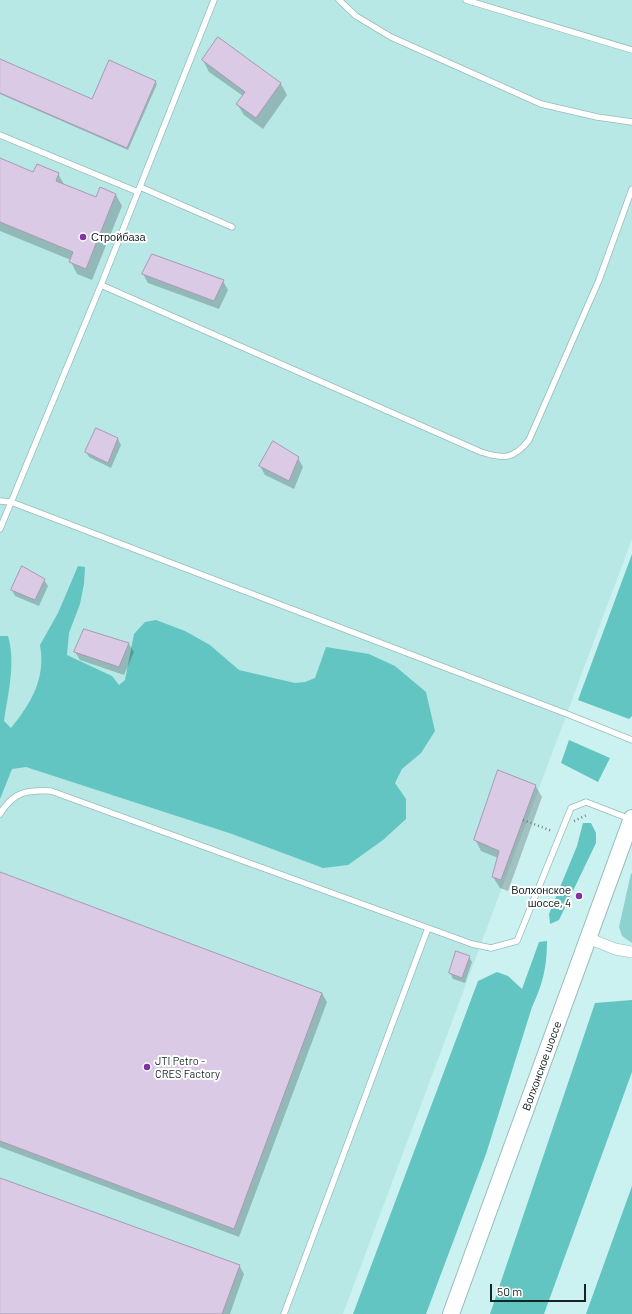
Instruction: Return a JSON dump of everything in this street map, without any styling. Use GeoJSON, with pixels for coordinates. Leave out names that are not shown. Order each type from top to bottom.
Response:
{"type":"FeatureCollection","features":[{"type":"Feature","properties":{"kind":"main road","name":"Волхонское шоссе"},"geometry":{"type":"LineString","coordinates":[[451,1314],[632,818]]}},
{"type":"Feature","properties":{"kind":"street"},"geometry":{"type":"LineString","coordinates":[[588,938],[615,949],[632,952]]}},
{"type":"Feature","properties":{"kind":"lane"},"geometry":{"type":"LineString","coordinates":[[0,529],[101,285],[214,0]]}},
{"type":"Feature","properties":{"kind":"lane"},"geometry":{"type":"LineString","coordinates":[[340,0],[356,16],[391,37],[541,104],[597,117],[632,122]]}},
{"type":"Feature","properties":{"kind":"lane"},"geometry":{"type":"LineString","coordinates":[[466,0],[632,50]]}},
{"type":"Feature","properties":{"kind":"lane"},"geometry":{"type":"LineString","coordinates":[[0,135],[232,227]]}},
{"type":"Feature","properties":{"kind":"lane"},"geometry":{"type":"LineString","coordinates":[[101,285],[481,452],[498,457],[511,456],[521,450],[529,440],[598,280],[632,189]]}},
{"type":"Feature","properties":{"kind":"lane"},"geometry":{"type":"LineString","coordinates":[[0,500],[11,502],[632,740]]}},
{"type":"Feature","properties":{"kind":"lane"},"geometry":{"type":"LineString","coordinates":[[0,814],[7,803],[20,793],[51,791],[472,944],[490,948],[518,941],[571,808],[586,802],[632,818]]}},
{"type":"Feature","properties":{"kind":"lane"},"geometry":{"type":"LineString","coordinates":[[284,1314],[428,928]]}},
{"type":"Feature","properties":{"kind":"shaded area"},"geometry":{"type":"Polygon","coordinates":[[[0,0],[632,0],[632,539],[343,1314],[0,1314],[0,0]]]}},
{"type":"Feature","properties":{"kind":"shaded area"},"geometry":{"type":"Polygon","coordinates":[[[632,554],[632,716],[629,719],[578,700],[632,554]]]}},
{"type":"Feature","properties":{"kind":"shaded area"},"geometry":{"type":"Polygon","coordinates":[[[78,566],[85,567],[84,584],[80,604],[69,633],[67,655],[112,676],[119,685],[125,680],[134,634],[145,622],[156,620],[185,631],[210,645],[239,670],[295,683],[305,682],[315,678],[326,647],[369,654],[395,666],[426,692],[435,731],[421,753],[402,769],[395,783],[406,799],[406,819],[383,840],[348,865],[323,868],[232,834],[26,767],[12,769],[0,799],[0,636],[8,636],[10,646],[11,668],[4,721],[11,728],[31,700],[39,680],[41,669],[40,645],[58,613],[78,566]]]}},
{"type":"Feature","properties":{"kind":"shaded area"},"geometry":{"type":"Polygon","coordinates":[[[569,740],[610,758],[598,782],[561,763],[569,740]]]}},
{"type":"Feature","properties":{"kind":"shaded area"},"geometry":{"type":"Polygon","coordinates":[[[583,823],[591,823],[596,833],[596,843],[559,920],[550,924],[549,914],[577,846],[583,823]]]}},
{"type":"Feature","properties":{"kind":"shaded area"},"geometry":{"type":"Polygon","coordinates":[[[631,873],[632,943],[622,936],[619,927],[631,873]]]}},
{"type":"Feature","properties":{"kind":"shaded area"},"geometry":{"type":"Polygon","coordinates":[[[547,941],[542,983],[532,1007],[486,1154],[426,1314],[353,1314],[478,981],[497,972],[508,976],[522,989],[539,942],[547,941]]]}},
{"type":"Feature","properties":{"kind":"shaded area"},"geometry":{"type":"Polygon","coordinates":[[[632,1000],[632,1072],[544,1314],[490,1314],[595,1003],[632,1000]]]}},
{"type":"Feature","properties":{"kind":"shaded area"},"geometry":{"type":"Polygon","coordinates":[[[632,1186],[632,1314],[586,1314],[632,1186]]]}},
{"type":"Feature","properties":{"kind":"building"},"geometry":{"type":"Polygon","coordinates":[[[218,37],[281,83],[256,118],[236,104],[245,92],[202,60],[218,37]]]}},
{"type":"Feature","properties":{"kind":"building"},"geometry":{"type":"Polygon","coordinates":[[[0,59],[92,99],[109,60],[156,81],[127,148],[0,93],[0,59]]]}},
{"type":"Feature","properties":{"kind":"building"},"geometry":{"type":"Polygon","coordinates":[[[0,158],[33,172],[37,164],[59,173],[56,181],[96,197],[100,187],[116,194],[86,269],[69,262],[73,252],[0,222],[0,158]]]}},
{"type":"Feature","properties":{"kind":"building"},"geometry":{"type":"Polygon","coordinates":[[[152,254],[224,280],[214,301],[142,274],[152,254]]]}},
{"type":"Feature","properties":{"kind":"building"},"geometry":{"type":"Polygon","coordinates":[[[96,428],[118,438],[108,463],[85,452],[96,428]]]}},
{"type":"Feature","properties":{"kind":"building"},"geometry":{"type":"Polygon","coordinates":[[[273,441],[299,457],[289,481],[259,466],[273,441]]]}},
{"type":"Feature","properties":{"kind":"building"},"geometry":{"type":"Polygon","coordinates":[[[22,566],[45,579],[35,600],[11,590],[22,566]]]}},
{"type":"Feature","properties":{"kind":"building"},"geometry":{"type":"Polygon","coordinates":[[[84,629],[129,643],[119,667],[74,652],[84,629]]]}},
{"type":"Feature","properties":{"kind":"building"},"geometry":{"type":"Polygon","coordinates":[[[498,770],[536,785],[501,880],[492,877],[499,851],[474,840],[498,770]]]}},
{"type":"Feature","properties":{"kind":"building","name":"JTI Petro - CRES Factory"},"geometry":{"type":"Polygon","coordinates":[[[0,872],[322,993],[234,1229],[0,1141],[0,872]]]}},
{"type":"Feature","properties":{"kind":"building"},"geometry":{"type":"Polygon","coordinates":[[[456,951],[470,956],[462,978],[449,973],[456,951]]]}},
{"type":"Feature","properties":{"kind":"building"},"geometry":{"type":"Polygon","coordinates":[[[0,1178],[240,1265],[222,1314],[0,1314],[0,1178]]]}},
{"type":"Feature","properties":{"kind":"place","name":"Стройбаза"},"geometry":{"type":"Point","coordinates":[83,237]}},
{"type":"Feature","properties":{"kind":"place","name":"Волхонское шоссе, 4"},"geometry":{"type":"Point","coordinates":[579,896]}},
{"type":"Feature","properties":{"kind":"place","name":"JTI Petro - CRES Factory"},"geometry":{"type":"Point","coordinates":[147,1067]}}]}
